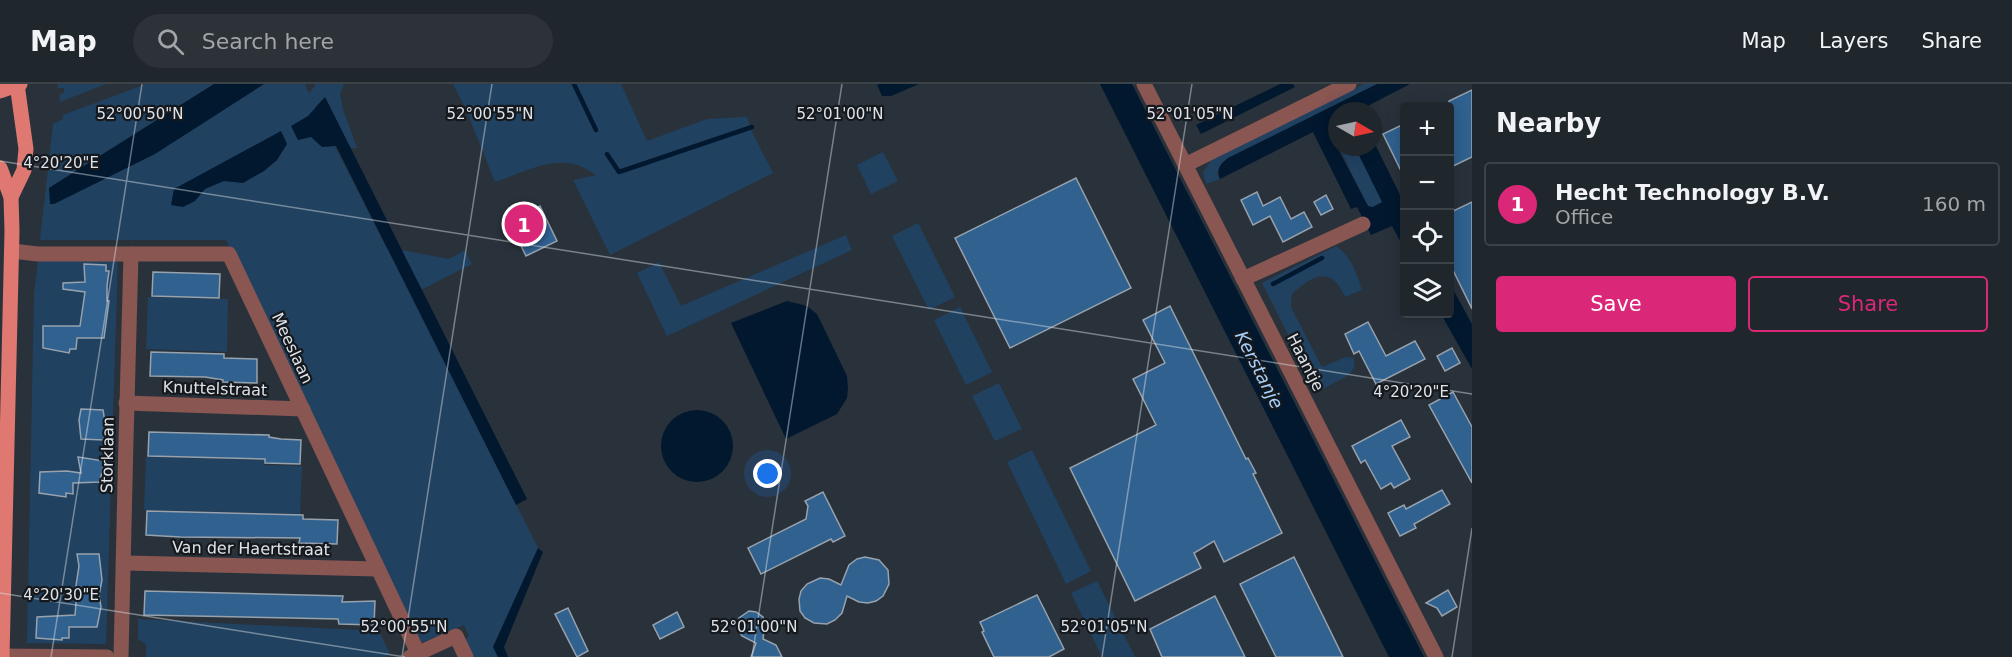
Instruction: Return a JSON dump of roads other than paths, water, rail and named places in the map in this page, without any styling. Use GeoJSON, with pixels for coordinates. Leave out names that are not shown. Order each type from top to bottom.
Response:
{"type":"FeatureCollection","features":[{"type":"Feature","properties":{"kind":"main road"},"geometry":{"type":"LineString","coordinates":[[0,91],[18,84],[26,149],[24,170],[11,197]]}},
{"type":"Feature","properties":{"kind":"main road"},"geometry":{"type":"LineString","coordinates":[[0,168],[11,197],[12,252],[2,656]]}},
{"type":"Feature","properties":{"kind":"street","name":"Haantje"},"geometry":{"type":"LineString","coordinates":[[1144,84],[1436,657]]}},
{"type":"Feature","properties":{"kind":"street"},"geometry":{"type":"LineString","coordinates":[[1185,165],[1349,84]]}},
{"type":"Feature","properties":{"kind":"street"},"geometry":{"type":"LineString","coordinates":[[1243,279],[1363,224]]}},
{"type":"Feature","properties":{"kind":"street","name":"Meeslaan"},"geometry":{"type":"LineString","coordinates":[[12,252],[229,254],[377,569],[414,655]]}},
{"type":"Feature","properties":{"kind":"street","name":"Storklaan"},"geometry":{"type":"LineString","coordinates":[[121,657],[131,254]]}},
{"type":"Feature","properties":{"kind":"street","name":"Knuttelstraat"},"geometry":{"type":"LineString","coordinates":[[126,403],[303,409]]}},
{"type":"Feature","properties":{"kind":"street","name":"Van der Haertstraat"},"geometry":{"type":"LineString","coordinates":[[125,563],[377,569]]}},
{"type":"Feature","properties":{"kind":"street"},"geometry":{"type":"LineString","coordinates":[[414,655],[456,636],[466,657]]}},
{"type":"Feature","properties":{"kind":"street"},"geometry":{"type":"LineString","coordinates":[[2,656],[107,657]]}},
{"type":"Feature","properties":{"kind":"water"},"geometry":{"type":"Polygon","coordinates":[[[214,84],[264,84],[155,154],[50,204],[49,188],[214,84]]]}},
{"type":"Feature","properties":{"kind":"water"},"geometry":{"type":"Polygon","coordinates":[[[919,84],[891,96],[882,96],[877,85],[919,84]]]}},
{"type":"Feature","properties":{"kind":"water","name":"Kerstanje"},"geometry":{"type":"Polygon","coordinates":[[[1100,84],[1132,84],[1424,657],[1389,657],[1100,84]]]}},
{"type":"Feature","properties":{"kind":"water"},"geometry":{"type":"Polygon","coordinates":[[[1280,84],[1293,84],[1295,87],[1201,134],[1196,125],[1280,84]]]}},
{"type":"Feature","properties":{"kind":"water"},"geometry":{"type":"Polygon","coordinates":[[[1377,84],[1410,84],[1375,102],[1341,102],[1377,84]]]}},
{"type":"Feature","properties":{"kind":"water"},"geometry":{"type":"Polygon","coordinates":[[[325,97],[527,499],[516,505],[336,146],[322,147],[311,137],[298,140],[291,126],[308,116],[325,97]]]}},
{"type":"Feature","properties":{"kind":"water"},"geometry":{"type":"Polygon","coordinates":[[[1328,108],[1328,156],[1342,156],[1368,206],[1373,207],[1382,202],[1359,156],[1381,156],[1400,195],[1400,241],[1392,226],[1371,235],[1357,207],[1351,209],[1313,132],[1220,179],[1218,172],[1228,158],[1328,108]]]}},
{"type":"Feature","properties":{"kind":"water"},"geometry":{"type":"Polygon","coordinates":[[[281,131],[287,144],[277,160],[264,171],[243,183],[224,181],[205,189],[195,201],[183,207],[171,205],[174,189],[281,131]]]}},
{"type":"Feature","properties":{"kind":"water"},"geometry":{"type":"Polygon","coordinates":[[[1454,291],[1472,324],[1472,369],[1443,318],[1454,318],[1454,291]]]}},
{"type":"Feature","properties":{"kind":"water"},"geometry":{"type":"Polygon","coordinates":[[[787,301],[807,306],[817,314],[847,376],[848,388],[847,398],[837,414],[786,439],[731,323],[787,301]]]}},
{"type":"Feature","properties":{"kind":"water"},"geometry":{"type":"Polygon","coordinates":[[[697,410],[717,416],[727,426],[733,446],[727,466],[717,476],[697,482],[677,476],[667,466],[661,446],[667,426],[677,416],[697,410]]]}},
{"type":"Feature","properties":{"kind":"water"},"geometry":{"type":"Polygon","coordinates":[[[538,548],[543,552],[504,647],[508,657],[498,657],[493,647],[538,548]]]}},
{"type":"Feature","properties":{"kind":"waterway"},"geometry":{"type":"LineString","coordinates":[[574,84],[596,130]]}},
{"type":"Feature","properties":{"kind":"waterway"},"geometry":{"type":"LineString","coordinates":[[607,154],[619,172],[752,127]]}},
{"type":"Feature","properties":{"kind":"waterway"},"geometry":{"type":"LineString","coordinates":[[1273,284],[1322,258]]}},
{"type":"Feature","properties":{"kind":"place","name":"Hecht Technology B.V."},"geometry":{"type":"Point","coordinates":[524,224]}}]}
